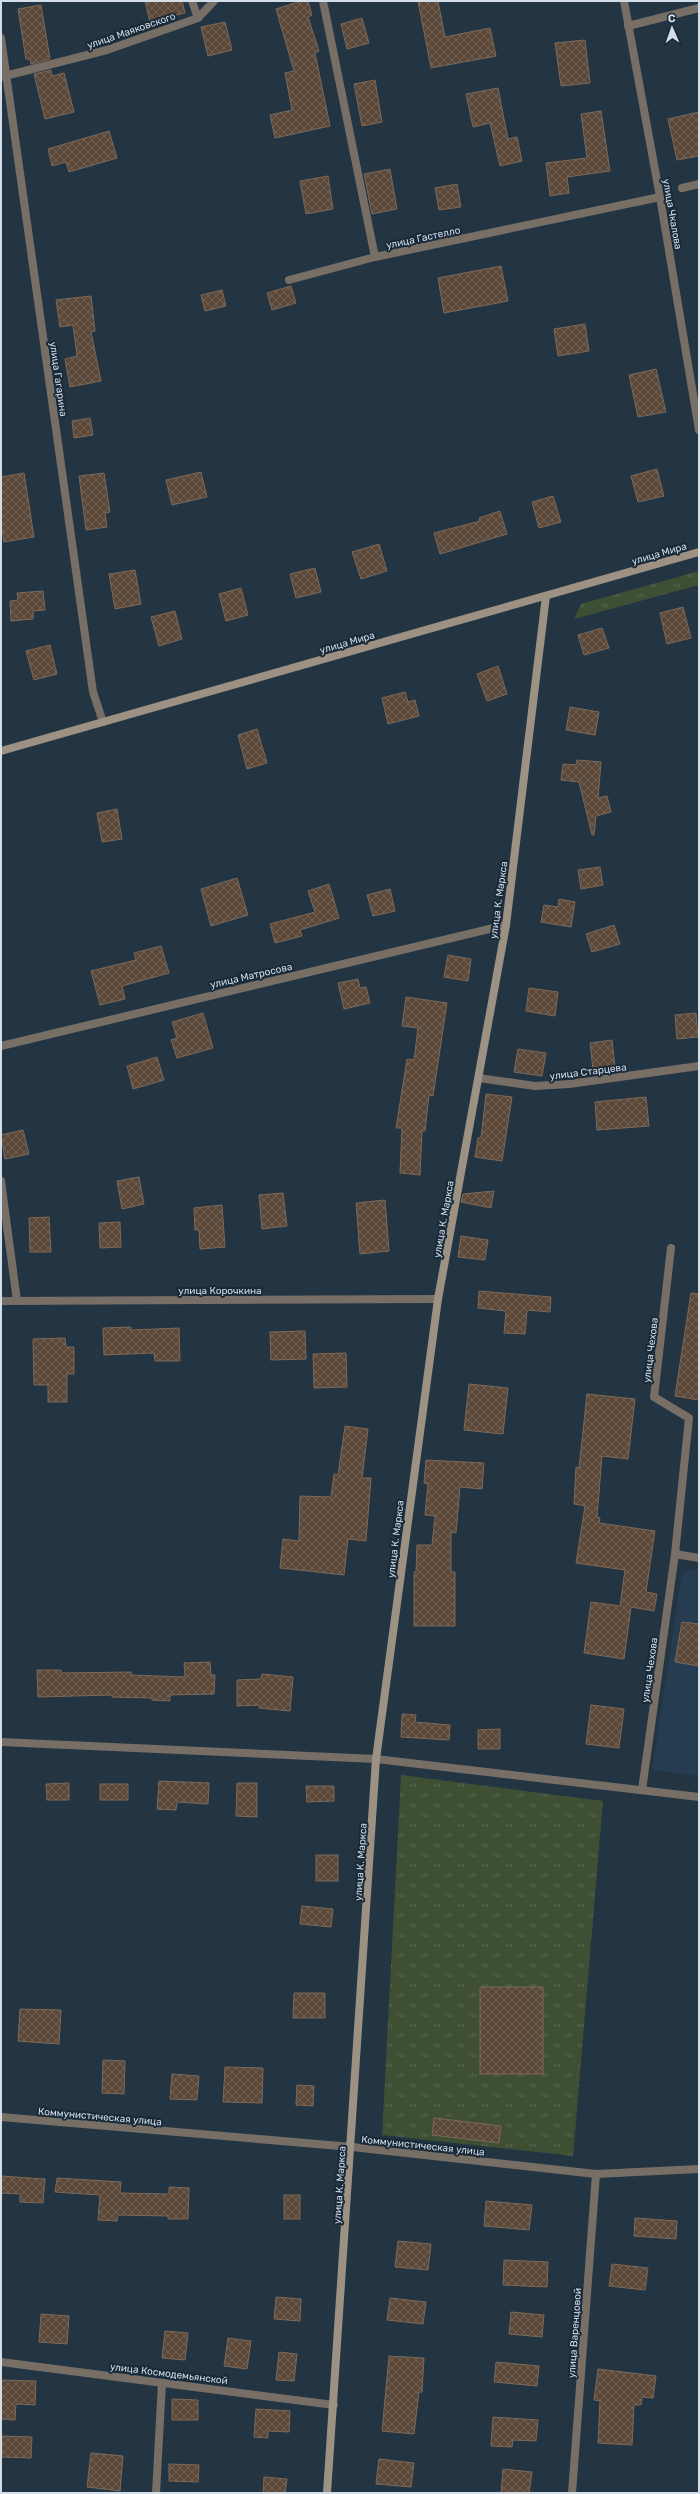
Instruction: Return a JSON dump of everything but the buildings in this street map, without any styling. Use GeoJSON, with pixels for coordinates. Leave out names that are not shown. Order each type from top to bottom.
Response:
{"type":"FeatureCollection","features":[{"type":"Feature","properties":{"kind":"main road","name":"улица Мира"},"geometry":{"type":"LineString","coordinates":[[1,751],[699,552]]}},
{"type":"Feature","properties":{"kind":"main road","name":"улица К. Маркса"},"geometry":{"type":"LineString","coordinates":[[327,2493],[352,2147],[376,1759],[438,1299],[506,925],[546,596]]}},
{"type":"Feature","properties":{"kind":"street"},"geometry":{"type":"LineString","coordinates":[[192,1],[198,18]]}},
{"type":"Feature","properties":{"kind":"street","name":"улица Маяковского"},"geometry":{"type":"LineString","coordinates":[[4,76],[107,50],[198,18],[214,1]]}},
{"type":"Feature","properties":{"kind":"street","name":"улица Гастелло"},"geometry":{"type":"LineString","coordinates":[[323,1],[375,257],[660,197]]}},
{"type":"Feature","properties":{"kind":"street","name":"улица Чкалова"},"geometry":{"type":"LineString","coordinates":[[624,1],[660,197],[699,430]]}},
{"type":"Feature","properties":{"kind":"street"},"geometry":{"type":"LineString","coordinates":[[628,26],[699,8]]}},
{"type":"Feature","properties":{"kind":"street","name":"улица Гагарина"},"geometry":{"type":"LineString","coordinates":[[1,38],[4,76],[93,692],[103,722]]}},
{"type":"Feature","properties":{"kind":"street"},"geometry":{"type":"LineString","coordinates":[[682,188],[699,184]]}},
{"type":"Feature","properties":{"kind":"street"},"geometry":{"type":"LineString","coordinates":[[289,280],[375,257]]}},
{"type":"Feature","properties":{"kind":"street","name":"улица Матросова"},"geometry":{"type":"LineString","coordinates":[[1,1046],[506,925]]}},
{"type":"Feature","properties":{"kind":"street","name":"улица Старцева"},"geometry":{"type":"LineString","coordinates":[[478,1078],[535,1086],[562,1085],[699,1066]]}},
{"type":"Feature","properties":{"kind":"street"},"geometry":{"type":"LineString","coordinates":[[1,1181],[17,1301]]}},
{"type":"Feature","properties":{"kind":"street","name":"улица Чехова"},"geometry":{"type":"LineString","coordinates":[[642,1790],[675,1554],[689,1418],[654,1397],[671,1248]]}},
{"type":"Feature","properties":{"kind":"street","name":"улица Корочкина"},"geometry":{"type":"LineString","coordinates":[[1,1301],[438,1299]]}},
{"type":"Feature","properties":{"kind":"street"},"geometry":{"type":"LineString","coordinates":[[675,1554],[699,1558]]}},
{"type":"Feature","properties":{"kind":"street"},"geometry":{"type":"LineString","coordinates":[[1,1742],[376,1759],[699,1797]]}},
{"type":"Feature","properties":{"kind":"street","name":"Коммунистическая улица"},"geometry":{"type":"LineString","coordinates":[[1,2117],[352,2147],[596,2174],[699,2169]]}},
{"type":"Feature","properties":{"kind":"street","name":"улица Варенцовой"},"geometry":{"type":"LineString","coordinates":[[572,2493],[596,2174]]}},
{"type":"Feature","properties":{"kind":"street","name":"улица Космодемьянской"},"geometry":{"type":"LineString","coordinates":[[1,2362],[334,2405]]}},
{"type":"Feature","properties":{"kind":"street"},"geometry":{"type":"LineString","coordinates":[[156,2493],[162,2383]]}},
{"type":"Feature","properties":{"kind":"shaded area"},"geometry":{"type":"Polygon","coordinates":[[[699,1568],[699,1776],[652,1770],[682,1573],[699,1568]]]}},
{"type":"Feature","properties":{"kind":"green space"},"geometry":{"type":"Polygon","coordinates":[[[699,571],[699,585],[574,619],[581,604],[699,571]]]}},
{"type":"Feature","properties":{"kind":"green space"},"geometry":{"type":"Polygon","coordinates":[[[401,1775],[603,1801],[573,2156],[382,2135],[401,1775]]]}}]}
